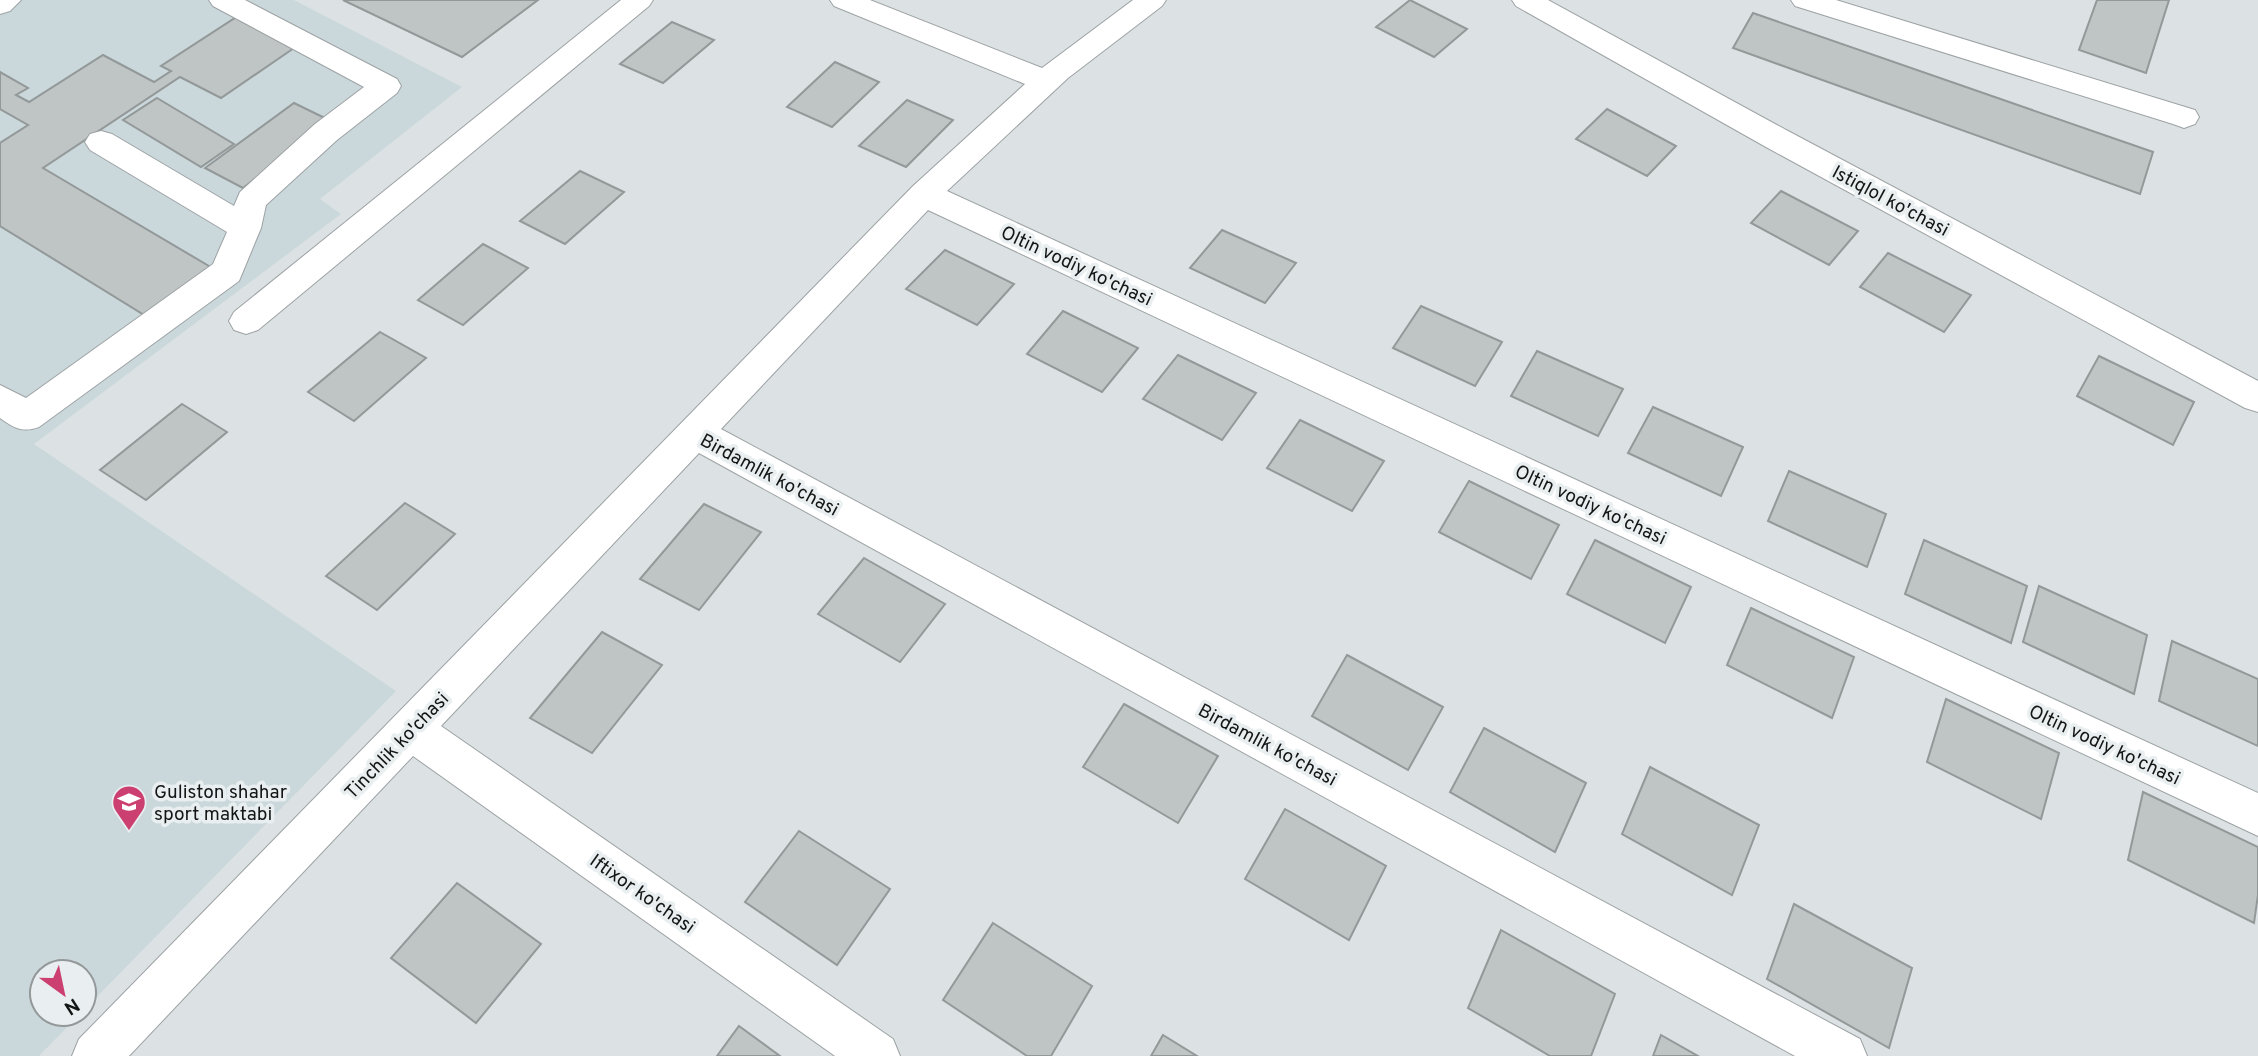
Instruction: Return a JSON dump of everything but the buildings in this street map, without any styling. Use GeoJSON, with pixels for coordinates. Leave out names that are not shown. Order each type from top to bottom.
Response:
{"type":"FeatureCollection","features":[{"type":"Feature","properties":{"kind":"street"},"geometry":{"type":"LineString","coordinates":[[0,5],[8,0]]}},
{"type":"Feature","properties":{"kind":"street"},"geometry":{"type":"LineString","coordinates":[[0,399],[26,417],[227,272],[245,228],[251,200],[326,132],[386,86],[223,0]]}},
{"type":"Feature","properties":{"kind":"street"},"geometry":{"type":"LineString","coordinates":[[246,321],[639,0]]}},
{"type":"Feature","properties":{"kind":"street"},"geometry":{"type":"LineString","coordinates":[[844,0],[1046,81]]}},
{"type":"Feature","properties":{"kind":"street","name":"Tinchlik ko'chasi"},"geometry":{"type":"LineString","coordinates":[[96,1056],[924,194],[1046,81],[1152,0]]}},
{"type":"Feature","properties":{"kind":"street","name":"Istiqlol ko'chasi"},"geometry":{"type":"LineString","coordinates":[[1526,0],[1777,139],[2258,398]]}},
{"type":"Feature","properties":{"kind":"street"},"geometry":{"type":"LineString","coordinates":[[1805,0],[2184,117]]}},
{"type":"Feature","properties":{"kind":"street"},"geometry":{"type":"LineString","coordinates":[[101,142],[245,228]]}},
{"type":"Feature","properties":{"kind":"street","name":"Oltin vodiy ko'chasi"},"geometry":{"type":"LineString","coordinates":[[924,194],[2258,815]]}},
{"type":"Feature","properties":{"kind":"street","name":"Birdamlik ko'chasi"},"geometry":{"type":"LineString","coordinates":[[694,432],[1843,1056]]}},
{"type":"Feature","properties":{"kind":"street","name":"Iftixor ko'chasi"},"geometry":{"type":"LineString","coordinates":[[411,730],[876,1056]]}},
{"type":"Feature","properties":{"kind":"shaded area"},"geometry":{"type":"Polygon","coordinates":[[[0,0],[294,0],[462,87],[320,199],[341,214],[34,444],[396,691],[98,996],[98,958],[28,958],[28,1028],[66,1028],[39,1056],[0,1056],[0,0]]]}},
{"type":"Feature","properties":{"kind":"place","name":"Guliston shahar sport maktabi"},"geometry":{"type":"Point","coordinates":[129,832]}}]}
